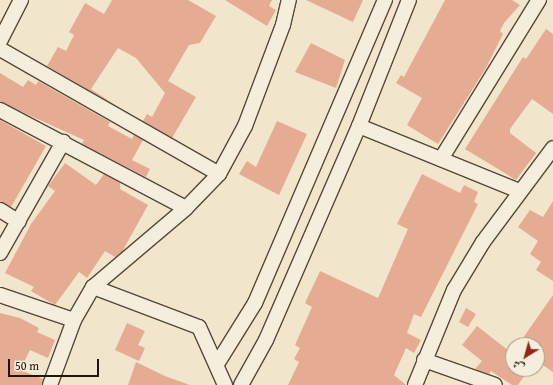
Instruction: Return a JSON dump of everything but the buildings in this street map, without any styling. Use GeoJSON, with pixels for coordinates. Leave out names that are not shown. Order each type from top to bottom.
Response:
{"type":"FeatureCollection","features":[{"type":"Feature","properties":{"kind":"street"},"geometry":{"type":"LineString","coordinates":[[0,41],[21,0]]}},
{"type":"Feature","properties":{"kind":"street"},"geometry":{"type":"LineString","coordinates":[[50,385],[74,320],[93,287],[186,208],[219,174],[245,126],[283,25],[289,0]]}},
{"type":"Feature","properties":{"kind":"street"},"geometry":{"type":"LineString","coordinates":[[219,377],[255,303],[385,0]]}},
{"type":"Feature","properties":{"kind":"street"},"geometry":{"type":"LineString","coordinates":[[241,385],[266,340],[359,126],[408,0]]}},
{"type":"Feature","properties":{"kind":"street"},"geometry":{"type":"LineString","coordinates":[[441,159],[539,0]]}},
{"type":"Feature","properties":{"kind":"street"},"geometry":{"type":"LineString","coordinates":[[0,49],[219,174]]}},
{"type":"Feature","properties":{"kind":"street"},"geometry":{"type":"LineString","coordinates":[[0,110],[186,208]]}},
{"type":"Feature","properties":{"kind":"street"},"geometry":{"type":"LineString","coordinates":[[359,126],[519,191]]}},
{"type":"Feature","properties":{"kind":"street"},"geometry":{"type":"LineString","coordinates":[[0,253],[20,222],[63,142]]}},
{"type":"Feature","properties":{"kind":"street"},"geometry":{"type":"LineString","coordinates":[[415,385],[454,290],[519,191],[553,148]]}},
{"type":"Feature","properties":{"kind":"street"},"geometry":{"type":"LineString","coordinates":[[0,210],[20,222]]}},
{"type":"Feature","properties":{"kind":"street"},"geometry":{"type":"LineString","coordinates":[[93,287],[200,327],[219,377]]}},
{"type":"Feature","properties":{"kind":"street"},"geometry":{"type":"LineString","coordinates":[[0,295],[74,320]]}},
{"type":"Feature","properties":{"kind":"street"},"geometry":{"type":"LineString","coordinates":[[424,360],[496,385]]}}]}
